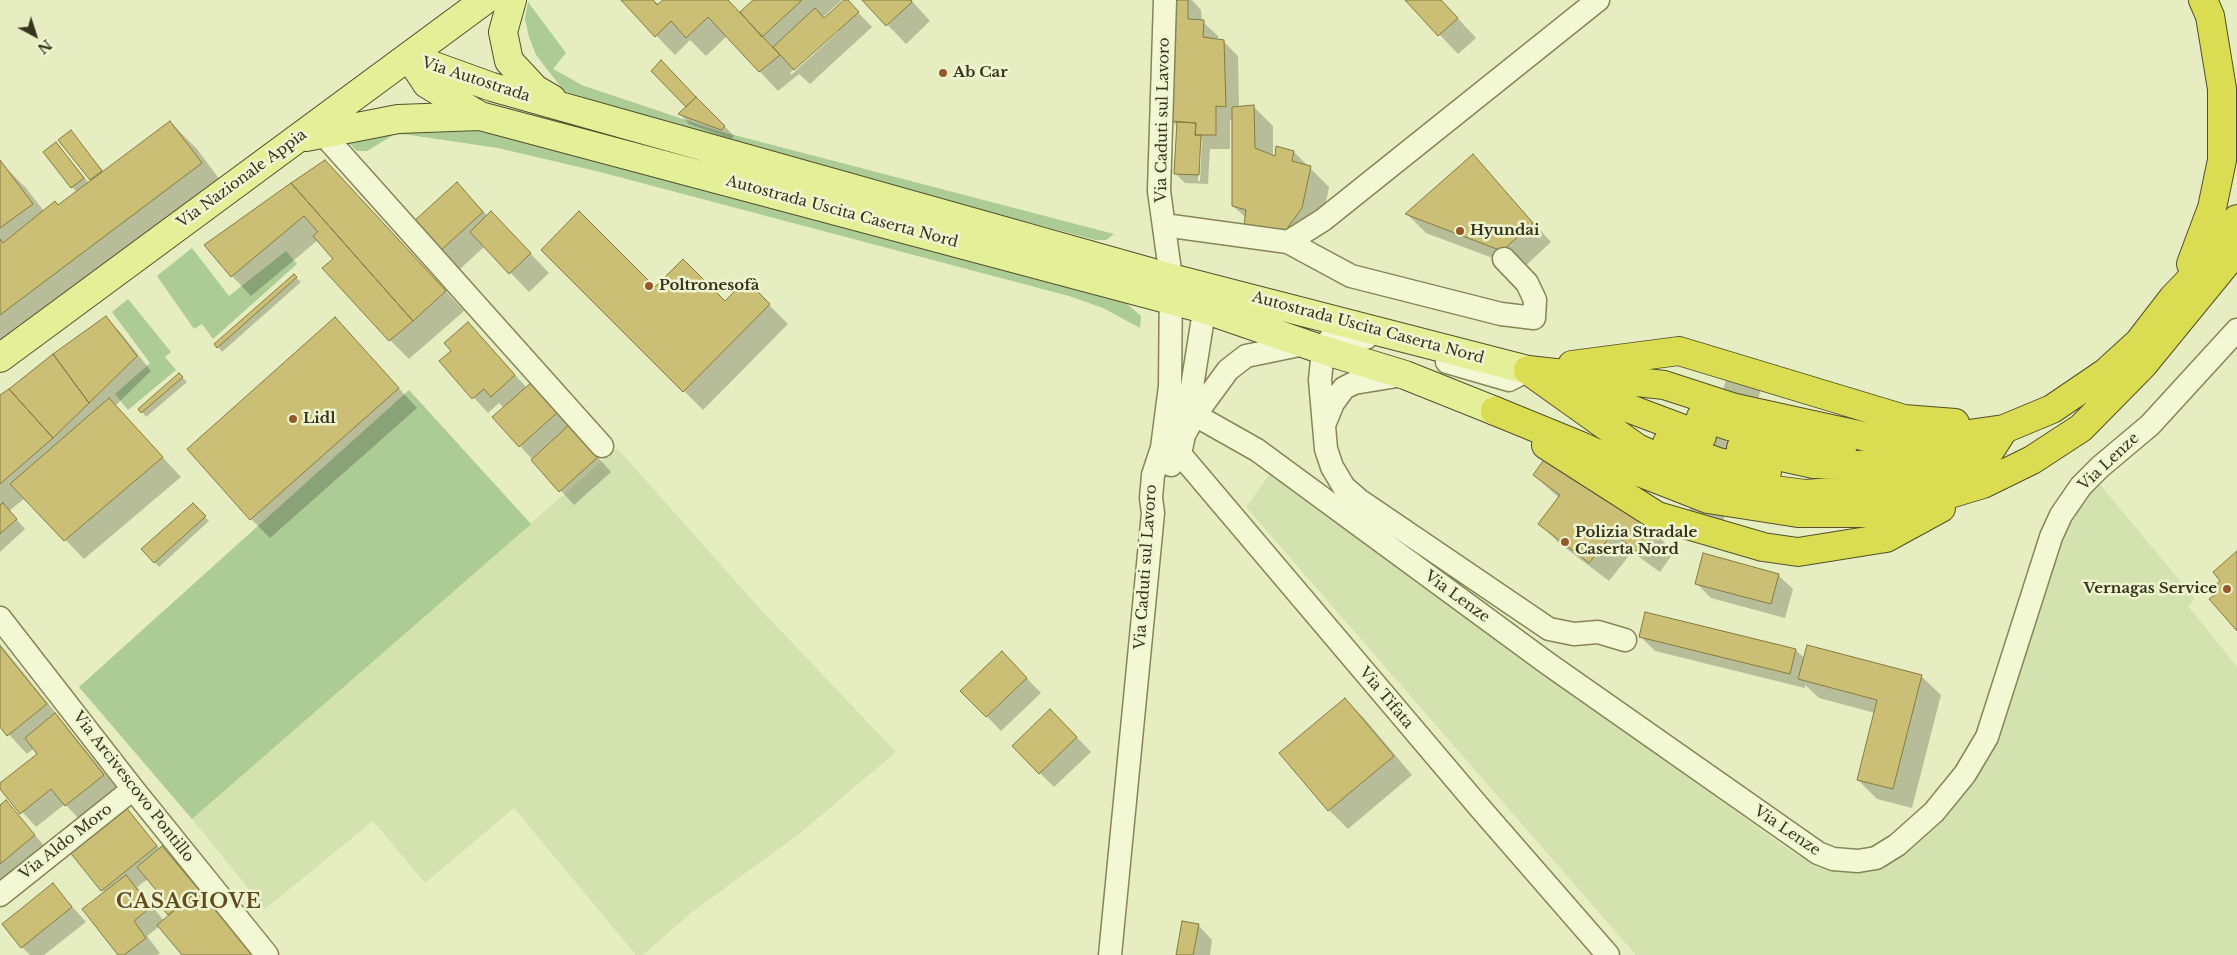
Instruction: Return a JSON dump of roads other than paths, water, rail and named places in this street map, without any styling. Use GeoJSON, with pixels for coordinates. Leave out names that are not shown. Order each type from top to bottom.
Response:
{"type":"FeatureCollection","features":[{"type":"Feature","properties":{"kind":"highway"},"geometry":{"type":"LineString","coordinates":[[2173,298],[2188,272],[2204,234],[2212,208],[2222,160],[2222,89],[2210,16],[2203,0]]}},
{"type":"Feature","properties":{"kind":"highway"},"geometry":{"type":"LineString","coordinates":[[1528,370],[1724,444],[1814,464],[1858,465],[1928,460],[1954,454],[1976,445],[2004,429],[2052,409],[2105,373],[2139,342],[2173,298],[2193,277],[2237,219]]}},
{"type":"Feature","properties":{"kind":"highway"},"geometry":{"type":"LineString","coordinates":[[2203,294],[2237,235]]}},
{"type":"Feature","properties":{"kind":"highway"},"geometry":{"type":"LineString","coordinates":[[1495,411],[1657,516],[1763,547],[1798,552],[1886,538],[1983,484],[2032,460],[2081,428],[2144,365],[2237,250]]}},
{"type":"Feature","properties":{"kind":"highway"},"geometry":{"type":"LineString","coordinates":[[1528,370],[1679,351],[1904,419],[2004,429]]}},
{"type":"Feature","properties":{"kind":"highway"},"geometry":{"type":"LineString","coordinates":[[1528,370],[1664,385],[1735,408],[1890,442],[1948,437],[2004,429]]}},
{"type":"Feature","properties":{"kind":"highway"},"geometry":{"type":"LineString","coordinates":[[1528,370],[1637,448],[1713,482],[1805,494],[1904,487],[1956,474],[1984,460],[2004,429]]}},
{"type":"Feature","properties":{"kind":"highway"},"geometry":{"type":"LineString","coordinates":[[1495,411],[1708,500],[1798,513],[1886,513],[1983,484]]}},
{"type":"Feature","properties":{"kind":"main road","name":"Via Nazionale Appia"},"geometry":{"type":"LineString","coordinates":[[0,358],[311,132],[485,0]]}},
{"type":"Feature","properties":{"kind":"main road","name":"Via Autostrada"},"geometry":{"type":"LineString","coordinates":[[512,0],[503,32],[509,61],[535,89],[566,108]]}},
{"type":"Feature","properties":{"kind":"main road","name":"Via Autostrada"},"geometry":{"type":"LineString","coordinates":[[409,57],[492,87],[566,108]]}},
{"type":"Feature","properties":{"kind":"main road","name":"Via Autostrada"},"geometry":{"type":"LineString","coordinates":[[409,57],[427,84],[480,116]]}},
{"type":"Feature","properties":{"kind":"main road","name":"Autostrada Uscita Caserta Nord"},"geometry":{"type":"LineString","coordinates":[[566,108],[1192,296],[1314,347],[1404,375],[1495,411]]}},
{"type":"Feature","properties":{"kind":"main road","name":"Autostrada Uscita Caserta Nord"},"geometry":{"type":"LineString","coordinates":[[480,116],[1192,296],[1320,316],[1528,370]]}},
{"type":"Feature","properties":{"kind":"main road"},"geometry":{"type":"LineString","coordinates":[[311,132],[398,118],[480,116]]}},
{"type":"Feature","properties":{"kind":"street","name":"Via Caduti sul Lavoro"},"geometry":{"type":"LineString","coordinates":[[1110,955],[1154,513],[1151,498],[1153,475],[1175,446],[1180,387],[1171,327],[1192,296],[1164,225],[1159,191],[1165,0]]}},
{"type":"Feature","properties":{"kind":"street"},"geometry":{"type":"LineString","coordinates":[[1288,242],[1322,220],[1598,0]]}},
{"type":"Feature","properties":{"kind":"street"},"geometry":{"type":"LineString","coordinates":[[311,132],[602,446]]}},
{"type":"Feature","properties":{"kind":"street"},"geometry":{"type":"LineString","coordinates":[[1164,225],[1288,242],[1351,276],[1501,314],[1534,318],[1535,300],[1527,283],[1504,259]]}},
{"type":"Feature","properties":{"kind":"street"},"geometry":{"type":"LineString","coordinates":[[1180,387],[1192,296]]}},
{"type":"Feature","properties":{"kind":"street","name":"Via Lenze"},"geometry":{"type":"LineString","coordinates":[[1195,415],[1258,450],[1540,658],[1818,853],[1832,858],[1858,861],[1876,858],[1897,845],[1934,812],[1965,774],[1986,738],[2051,537],[2061,515],[2081,486],[2100,467],[2150,425],[2237,330]]}},
{"type":"Feature","properties":{"kind":"street"},"geometry":{"type":"LineString","coordinates":[[1528,370],[1509,380],[1346,332],[1332,336],[1314,347],[1320,380],[1326,448],[1332,467],[1344,487],[1359,500],[1549,629],[1574,634],[1598,632],[1625,640]]}},
{"type":"Feature","properties":{"kind":"street","name":"Autostrada Uscita Caserta Nord"},"geometry":{"type":"LineString","coordinates":[[1175,446],[1228,370],[1246,356],[1314,347]]}},
{"type":"Feature","properties":{"kind":"street"},"geometry":{"type":"LineString","coordinates":[[1324,426],[1333,403],[1344,388],[1354,383],[1404,375]]}},
{"type":"Feature","properties":{"kind":"street","name":"Via Tifata"},"geometry":{"type":"LineString","coordinates":[[1175,446],[1480,808],[1608,955]]}},
{"type":"Feature","properties":{"kind":"street","name":"Via Arcivescovo Pontillo"},"geometry":{"type":"LineString","coordinates":[[0,618],[133,789],[267,955]]}},
{"type":"Feature","properties":{"kind":"street","name":"Via Aldo Moro"},"geometry":{"type":"LineString","coordinates":[[0,895],[133,789]]}},
{"type":"Feature","properties":{"kind":"place","name":"Ab Car"},"geometry":{"type":"Point","coordinates":[943,73]}},
{"type":"Feature","properties":{"kind":"place","name":"Hyundai"},"geometry":{"type":"Point","coordinates":[1460,231]}},
{"type":"Feature","properties":{"kind":"place","name":"Poltronesofà"},"geometry":{"type":"Point","coordinates":[649,286]}},
{"type":"Feature","properties":{"kind":"place","name":"Lidl"},"geometry":{"type":"Point","coordinates":[293,419]}},
{"type":"Feature","properties":{"kind":"place","name":"Polizia Stradale Caserta Nord"},"geometry":{"type":"Point","coordinates":[1565,542]}},
{"type":"Feature","properties":{"kind":"place","name":"Vernagas Service"},"geometry":{"type":"Point","coordinates":[2227,589]}},
{"type":"Feature","properties":{"kind":"district","name":"CASAGIOVE"},"geometry":{"type":"Point","coordinates":[189,902]}}]}
